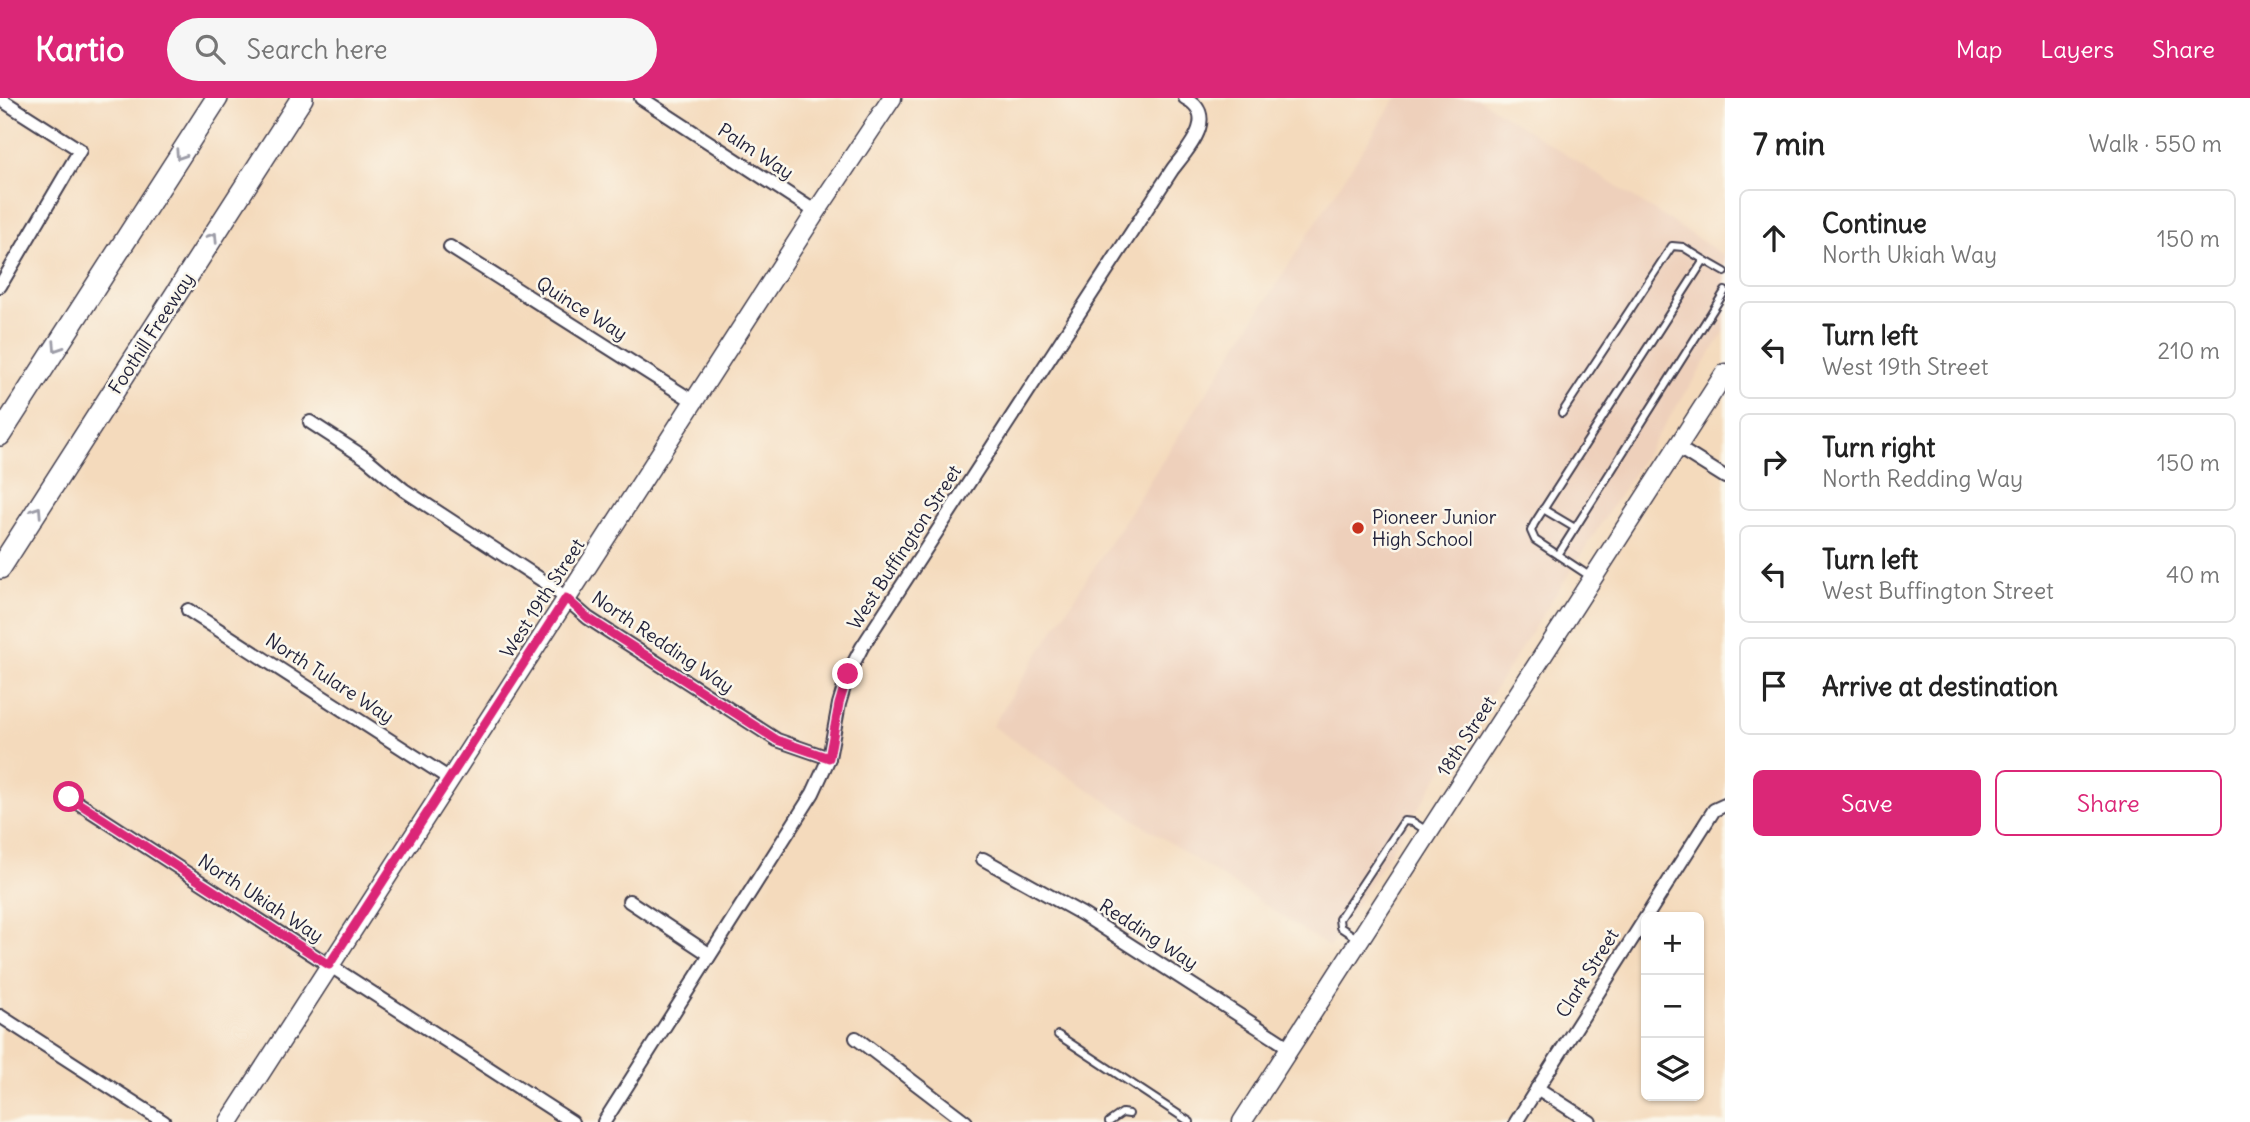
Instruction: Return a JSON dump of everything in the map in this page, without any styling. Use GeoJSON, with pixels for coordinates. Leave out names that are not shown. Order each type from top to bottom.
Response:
{"type":"FeatureCollection","features":[{"type":"Feature","properties":{"kind":"highway"},"geometry":{"type":"LineString","coordinates":[[0,435],[217,98]]}},
{"type":"Feature","properties":{"kind":"highway","name":"Foothill Freeway"},"geometry":{"type":"LineString","coordinates":[[0,568],[302,98]]}},
{"type":"Feature","properties":{"kind":"main road","name":"West 19th Street"},"geometry":{"type":"LineString","coordinates":[[229,1122],[693,401],[892,98]]}},
{"type":"Feature","properties":{"kind":"main road","name":"18th Street"},"geometry":{"type":"LineString","coordinates":[[1242,1122],[1725,373]]}},
{"type":"Feature","properties":{"kind":"street","name":"Palm Way"},"geometry":{"type":"LineString","coordinates":[[641,98],[816,212]]}},
{"type":"Feature","properties":{"kind":"street","name":"West Buffington Street"},"geometry":{"type":"LineString","coordinates":[[604,1122],[813,793],[829,758],[839,704],[848,674],[862,647],[1192,143],[1200,128],[1201,115],[1195,103],[1185,98]]}},
{"type":"Feature","properties":{"kind":"street"},"geometry":{"type":"LineString","coordinates":[[0,99],[80,150],[0,286]]}},
{"type":"Feature","properties":{"kind":"street","name":"Quince Way"},"geometry":{"type":"LineString","coordinates":[[450,247],[693,401]]}},
{"type":"Feature","properties":{"kind":"street","name":"North Redding Way"},"geometry":{"type":"LineString","coordinates":[[310,422],[367,459],[404,490],[551,586],[588,618],[777,740],[829,758]]}},
{"type":"Feature","properties":{"kind":"street"},"geometry":{"type":"LineString","coordinates":[[1678,447],[1725,477]]}},
{"type":"Feature","properties":{"kind":"street","name":"North Tulare Way"},"geometry":{"type":"LineString","coordinates":[[188,610],[450,779]]}},
{"type":"Feature","properties":{"kind":"street","name":"North Ukiah Way"},"geometry":{"type":"LineString","coordinates":[[69,797],[572,1122]]}},
{"type":"Feature","properties":{"kind":"street","name":"Clark Street"},"geometry":{"type":"LineString","coordinates":[[1516,1122],[1719,807]]}},
{"type":"Feature","properties":{"kind":"street","name":"Redding Way"},"geometry":{"type":"LineString","coordinates":[[983,859],[1082,914],[1290,1048]]}},
{"type":"Feature","properties":{"kind":"street"},"geometry":{"type":"LineString","coordinates":[[629,901],[709,954]]}},
{"type":"Feature","properties":{"kind":"street"},"geometry":{"type":"LineString","coordinates":[[0,1016],[164,1122]]}},
{"type":"Feature","properties":{"kind":"street"},"geometry":{"type":"LineString","coordinates":[[856,1038],[966,1122]]}},
{"type":"Feature","properties":{"kind":"street"},"geometry":{"type":"LineString","coordinates":[[1537,1088],[1590,1122]]}},
{"type":"Feature","properties":{"kind":"lane"},"geometry":{"type":"LineString","coordinates":[[1562,413],[1671,246],[1683,247],[1725,272]]}},
{"type":"Feature","properties":{"kind":"lane"},"geometry":{"type":"LineString","coordinates":[[1593,578],[1532,536],[1531,531],[1704,260]]}},
{"type":"Feature","properties":{"kind":"lane"},"geometry":{"type":"LineString","coordinates":[[1558,555],[1725,291]]}},
{"type":"Feature","properties":{"kind":"lane"},"geometry":{"type":"LineString","coordinates":[[1543,509],[1575,528]]}},
{"type":"Feature","properties":{"kind":"lane"},"geometry":{"type":"LineString","coordinates":[[1360,940],[1340,927],[1339,919],[1399,825],[1409,820],[1429,832]]}},
{"type":"Feature","properties":{"kind":"lane"},"geometry":{"type":"LineString","coordinates":[[1058,1035],[1190,1122]]}},
{"type":"Feature","properties":{"kind":"lane"},"geometry":{"type":"LineString","coordinates":[[1109,1122],[1122,1113],[1129,1114]]}},
{"type":"Feature","properties":{"kind":"shaded area","name":"Pioneer Junior High School"},"geometry":{"type":"Polygon","coordinates":[[[1396,98],[1478,98],[1725,256],[1725,331],[1329,947],[992,726],[1396,98]]]}},
{"type":"Feature","properties":{"kind":"place","name":"Pioneer Junior High School"},"geometry":{"type":"Point","coordinates":[1358,528]}},
{"type":"Feature","properties":{"kind":"route"},"geometry":{"type":"LineString","coordinates":[[69,797],[329,965],[566,598],[588,618],[777,740],[829,758],[839,704],[848,674]]}}]}
